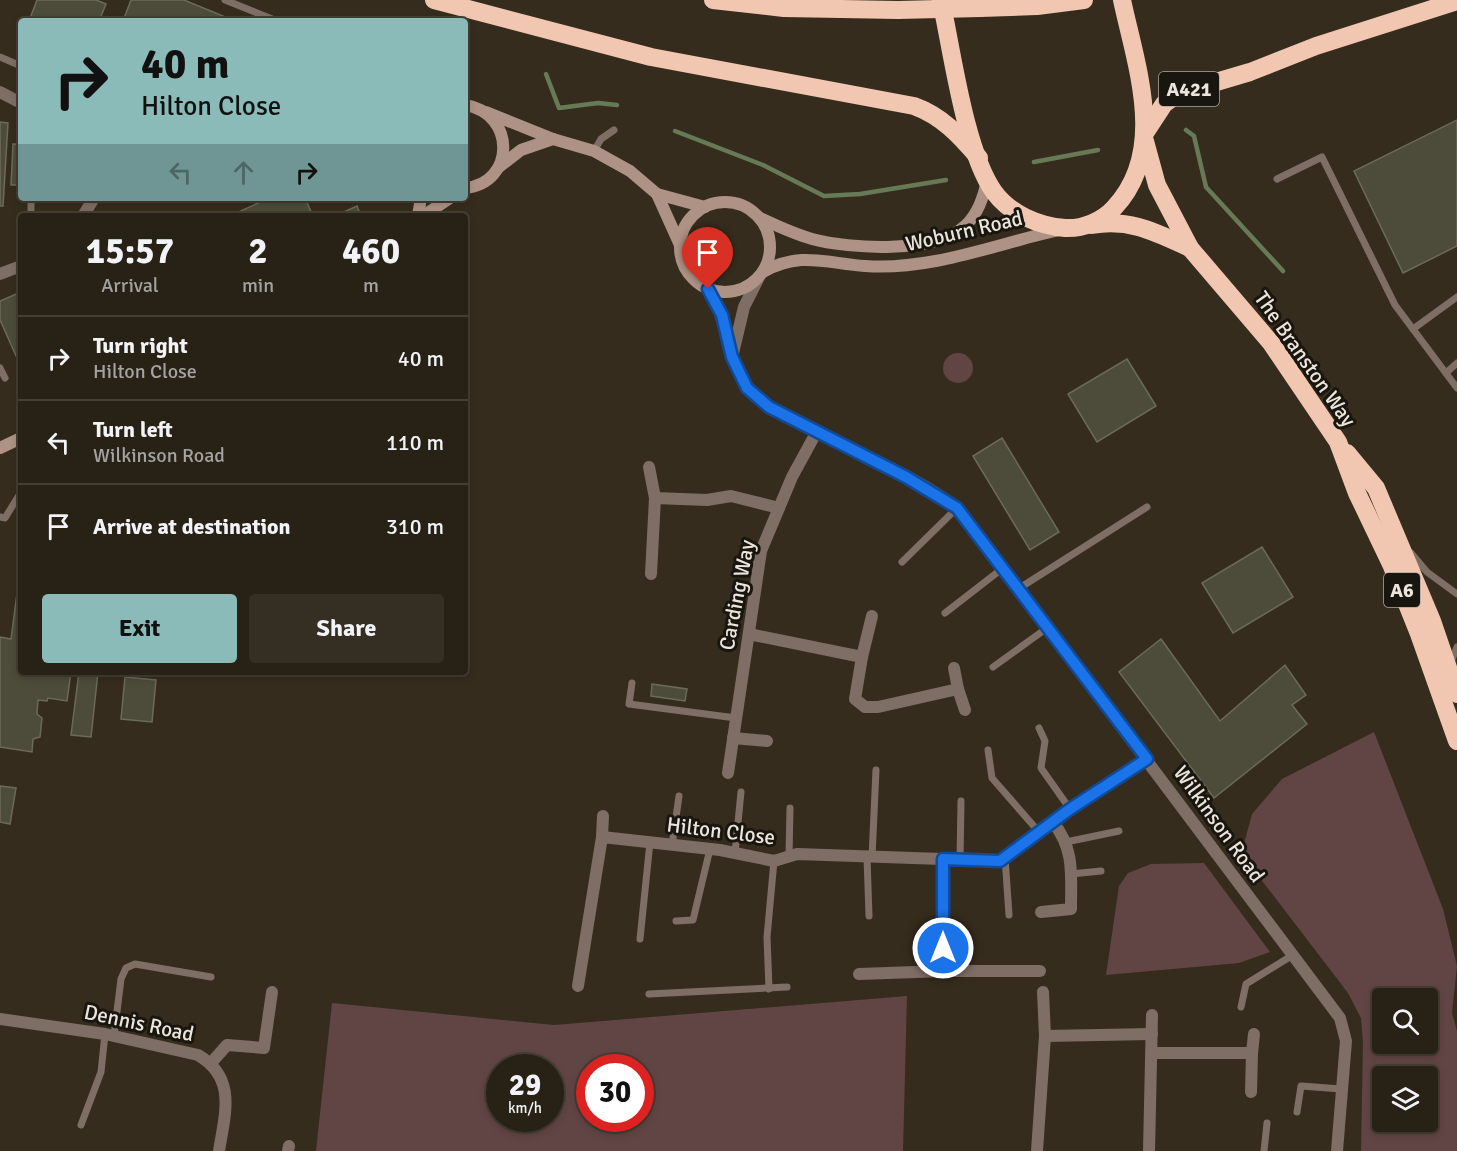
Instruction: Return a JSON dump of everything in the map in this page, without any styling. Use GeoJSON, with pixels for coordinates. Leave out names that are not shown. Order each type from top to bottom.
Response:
{"type":"FeatureCollection","features":[{"type":"Feature","properties":{"kind":"highway"},"geometry":{"type":"LineString","coordinates":[[434,0],[651,57],[914,106],[935,115],[947,124],[979,158]]}},
{"type":"Feature","properties":{"kind":"highway"},"geometry":{"type":"LineString","coordinates":[[713,0],[784,8],[898,10],[1037,6],[1084,0]]}},
{"type":"Feature","properties":{"kind":"highway"},"geometry":{"type":"LineString","coordinates":[[941,0],[966,119],[987,181]]}},
{"type":"Feature","properties":{"kind":"highway"},"geometry":{"type":"LineString","coordinates":[[1075,227],[1099,219],[1117,204],[1131,182],[1145,137],[1141,92],[1122,0]]}},
{"type":"Feature","properties":{"kind":"highway","name":"A421"},"geometry":{"type":"LineString","coordinates":[[1145,137],[1164,104],[1179,93],[1250,72],[1316,46],[1457,2]]}},
{"type":"Feature","properties":{"kind":"highway","name":"The Branston Way"},"geometry":{"type":"LineString","coordinates":[[1145,137],[1157,185],[1190,248],[1225,286],[1271,343],[1338,442],[1357,494],[1391,564],[1419,634],[1457,741]]}},
{"type":"Feature","properties":{"kind":"highway","name":"The Branston Way"},"geometry":{"type":"LineString","coordinates":[[987,181],[1003,201],[1025,217],[1052,226],[1075,227],[1114,222],[1139,225],[1190,248]]}},
{"type":"Feature","properties":{"kind":"highway"},"geometry":{"type":"LineString","coordinates":[[1338,442],[1376,488],[1432,621],[1457,694]]}},
{"type":"Feature","properties":{"kind":"main road"},"geometry":{"type":"LineString","coordinates":[[468,106],[553,139],[594,151],[630,171],[657,195],[680,246],[687,272],[708,289],[722,292],[736,291],[761,274],[769,259],[770,244],[767,230],[748,208],[734,203],[719,203],[705,207],[687,223],[680,246]]}},
{"type":"Feature","properties":{"kind":"main road"},"geometry":{"type":"LineString","coordinates":[[486,112],[501,131],[504,143],[498,168]]}},
{"type":"Feature","properties":{"kind":"main road"},"geometry":{"type":"LineString","coordinates":[[468,189],[483,183],[521,150],[553,139]]}},
{"type":"Feature","properties":{"kind":"main road","name":"Woburn Road"},"geometry":{"type":"LineString","coordinates":[[759,218],[811,239],[847,245],[889,246],[929,242],[949,236],[964,227],[977,210],[987,181]]}},
{"type":"Feature","properties":{"kind":"main road"},"geometry":{"type":"LineString","coordinates":[[657,195],[705,207]]}},
{"type":"Feature","properties":{"kind":"main road"},"geometry":{"type":"LineString","coordinates":[[428,213],[446,201]]}},
{"type":"Feature","properties":{"kind":"main road","name":"Woburn Road"},"geometry":{"type":"LineString","coordinates":[[761,274],[779,263],[797,259],[868,267],[922,264],[1075,227]]}},
{"type":"Feature","properties":{"kind":"main road"},"geometry":{"type":"LineString","coordinates":[[0,448],[18,439]]}},
{"type":"Feature","properties":{"kind":"street"},"geometry":{"type":"LineString","coordinates":[[0,92],[18,101]]}},
{"type":"Feature","properties":{"kind":"street"},"geometry":{"type":"LineString","coordinates":[[0,274],[18,267]]}},
{"type":"Feature","properties":{"kind":"street"},"geometry":{"type":"LineString","coordinates":[[732,357],[744,307],[761,274]]}},
{"type":"Feature","properties":{"kind":"street","name":"Wilkinson Road"},"geometry":{"type":"LineString","coordinates":[[708,289],[722,315],[732,357],[747,388],[769,407],[906,477],[957,508],[1340,1018],[1346,1041],[1337,1151]]}},
{"type":"Feature","properties":{"kind":"street","name":"Carding Way"},"geometry":{"type":"LineString","coordinates":[[728,773],[761,551],[792,477],[816,433]]}},
{"type":"Feature","properties":{"kind":"street"},"geometry":{"type":"LineString","coordinates":[[649,467],[655,498],[651,574]]}},
{"type":"Feature","properties":{"kind":"street"},"geometry":{"type":"LineString","coordinates":[[655,498],[698,500],[731,496],[779,508]]}},
{"type":"Feature","properties":{"kind":"street"},"geometry":{"type":"LineString","coordinates":[[873,616],[862,657],[855,699],[865,707],[878,707],[958,689]]}},
{"type":"Feature","properties":{"kind":"street"},"geometry":{"type":"LineString","coordinates":[[749,634],[862,657]]}},
{"type":"Feature","properties":{"kind":"street"},"geometry":{"type":"LineString","coordinates":[[954,668],[965,710]]}},
{"type":"Feature","properties":{"kind":"street"},"geometry":{"type":"LineString","coordinates":[[733,738],[767,741]]}},
{"type":"Feature","properties":{"kind":"street","name":"Hilton Close"},"geometry":{"type":"LineString","coordinates":[[602,837],[710,849],[774,861],[797,854],[1000,861],[1070,809],[1147,759]]}},
{"type":"Feature","properties":{"kind":"street"},"geometry":{"type":"LineString","coordinates":[[578,986],[602,837],[603,816]]}},
{"type":"Feature","properties":{"kind":"street"},"geometry":{"type":"LineString","coordinates":[[1041,912],[1071,909],[1071,852],[1053,822]]}},
{"type":"Feature","properties":{"kind":"street"},"geometry":{"type":"LineString","coordinates":[[943,859],[944,971]]}},
{"type":"Feature","properties":{"kind":"street"},"geometry":{"type":"LineString","coordinates":[[859,974],[1040,971]]}},
{"type":"Feature","properties":{"kind":"street"},"geometry":{"type":"LineString","coordinates":[[1037,1151],[1045,1036],[1044,992]]}},
{"type":"Feature","properties":{"kind":"street"},"geometry":{"type":"LineString","coordinates":[[211,1063],[227,1045],[264,1048],[272,993]]}},
{"type":"Feature","properties":{"kind":"street"},"geometry":{"type":"LineString","coordinates":[[1149,1151],[1153,1053],[1152,1015]]}},
{"type":"Feature","properties":{"kind":"street","name":"Dennis Road"},"geometry":{"type":"LineString","coordinates":[[0,1019],[109,1035],[198,1055],[211,1063],[225,1088],[226,1107],[219,1151]]}},
{"type":"Feature","properties":{"kind":"street"},"geometry":{"type":"LineString","coordinates":[[1045,1036],[1152,1034]]}},
{"type":"Feature","properties":{"kind":"street"},"geometry":{"type":"LineString","coordinates":[[1251,1092],[1254,1034]]}},
{"type":"Feature","properties":{"kind":"street"},"geometry":{"type":"LineString","coordinates":[[1153,1053],[1252,1053]]}},
{"type":"Feature","properties":{"kind":"lane"},"geometry":{"type":"LineString","coordinates":[[225,0],[270,18]]}},
{"type":"Feature","properties":{"kind":"lane"},"geometry":{"type":"LineString","coordinates":[[0,57],[18,65]]}},
{"type":"Feature","properties":{"kind":"lane"},"geometry":{"type":"LineString","coordinates":[[594,151],[602,139],[614,130]]}},
{"type":"Feature","properties":{"kind":"lane"},"geometry":{"type":"LineString","coordinates":[[1277,178],[1322,157],[1395,304],[1457,388]]}},
{"type":"Feature","properties":{"kind":"lane"},"geometry":{"type":"LineString","coordinates":[[1413,329],[1457,297]]}},
{"type":"Feature","properties":{"kind":"lane"},"geometry":{"type":"LineString","coordinates":[[1447,372],[1457,363]]}},
{"type":"Feature","properties":{"kind":"lane"},"geometry":{"type":"LineString","coordinates":[[0,368],[5,378]]}},
{"type":"Feature","properties":{"kind":"lane"},"geometry":{"type":"LineString","coordinates":[[0,518],[5,518],[18,497]]}},
{"type":"Feature","properties":{"kind":"lane"},"geometry":{"type":"LineString","coordinates":[[1018,589],[1147,507]]}},
{"type":"Feature","properties":{"kind":"lane"},"geometry":{"type":"LineString","coordinates":[[902,562],[957,508]]}},
{"type":"Feature","properties":{"kind":"lane"},"geometry":{"type":"LineString","coordinates":[[1397,537],[1427,572],[1457,594]]}},
{"type":"Feature","properties":{"kind":"lane"},"geometry":{"type":"LineString","coordinates":[[945,613],[1003,568]]}},
{"type":"Feature","properties":{"kind":"lane"},"geometry":{"type":"LineString","coordinates":[[993,667],[1047,628]]}},
{"type":"Feature","properties":{"kind":"lane"},"geometry":{"type":"LineString","coordinates":[[1449,669],[1457,647]]}},
{"type":"Feature","properties":{"kind":"lane"},"geometry":{"type":"LineString","coordinates":[[632,682],[629,704],[736,718]]}},
{"type":"Feature","properties":{"kind":"lane"},"geometry":{"type":"LineString","coordinates":[[1039,728],[1045,741],[1041,768],[1070,809]]}},
{"type":"Feature","properties":{"kind":"lane"},"geometry":{"type":"LineString","coordinates":[[988,750],[992,777],[1039,832]]}},
{"type":"Feature","properties":{"kind":"lane"},"geometry":{"type":"LineString","coordinates":[[869,916],[870,857],[876,770]]}},
{"type":"Feature","properties":{"kind":"lane"},"geometry":{"type":"LineString","coordinates":[[735,853],[741,792]]}},
{"type":"Feature","properties":{"kind":"lane"},"geometry":{"type":"LineString","coordinates":[[672,845],[679,796]]}},
{"type":"Feature","properties":{"kind":"lane"},"geometry":{"type":"LineString","coordinates":[[960,860],[962,801]]}},
{"type":"Feature","properties":{"kind":"lane"},"geometry":{"type":"LineString","coordinates":[[789,856],[790,808]]}},
{"type":"Feature","properties":{"kind":"lane"},"geometry":{"type":"LineString","coordinates":[[1066,842],[1119,831]]}},
{"type":"Feature","properties":{"kind":"lane"},"geometry":{"type":"LineString","coordinates":[[640,939],[650,842]]}},
{"type":"Feature","properties":{"kind":"lane"},"geometry":{"type":"LineString","coordinates":[[676,921],[693,920],[710,849]]}},
{"type":"Feature","properties":{"kind":"lane"},"geometry":{"type":"LineString","coordinates":[[1005,857],[1009,915]]}},
{"type":"Feature","properties":{"kind":"lane"},"geometry":{"type":"LineString","coordinates":[[769,989],[767,937],[774,861]]}},
{"type":"Feature","properties":{"kind":"lane"},"geometry":{"type":"LineString","coordinates":[[1071,874],[1101,871]]}},
{"type":"Feature","properties":{"kind":"lane"},"geometry":{"type":"LineString","coordinates":[[1241,1007],[1245,984],[1293,955]]}},
{"type":"Feature","properties":{"kind":"lane"},"geometry":{"type":"LineString","coordinates":[[81,1125],[101,1072],[121,979],[126,968],[135,964],[211,977]]}},
{"type":"Feature","properties":{"kind":"lane"},"geometry":{"type":"LineString","coordinates":[[649,994],[787,987]]}},
{"type":"Feature","properties":{"kind":"lane"},"geometry":{"type":"LineString","coordinates":[[1297,1112],[1301,1086],[1341,1089]]}},
{"type":"Feature","properties":{"kind":"lane"},"geometry":{"type":"LineString","coordinates":[[1264,1151],[1267,1123]]}},
{"type":"Feature","properties":{"kind":"shaded area"},"geometry":{"type":"Polygon","coordinates":[[[958,353],[969,357],[973,368],[969,379],[958,383],[947,379],[943,368],[947,357],[958,353]]]}},
{"type":"Feature","properties":{"kind":"shaded area"},"geometry":{"type":"Polygon","coordinates":[[[1374,732],[1443,909],[1457,966],[1452,1013],[1457,1031],[1457,1151],[1361,1151],[1363,1042],[1361,1018],[1348,993],[1237,848],[1244,844],[1252,814],[1282,779],[1374,732]]]}},
{"type":"Feature","properties":{"kind":"shaded area"},"geometry":{"type":"Polygon","coordinates":[[[1204,863],[1270,952],[1239,963],[1106,975],[1119,886],[1128,873],[1151,864],[1204,863]]]}},
{"type":"Feature","properties":{"kind":"shaded area"},"geometry":{"type":"Polygon","coordinates":[[[907,996],[903,1151],[316,1151],[332,1003],[554,1025],[907,996]]]}},
{"type":"Feature","properties":{"kind":"building"},"geometry":{"type":"Polygon","coordinates":[[[37,0],[96,0],[106,4],[100,18],[30,18],[37,0]]]}},
{"type":"Feature","properties":{"kind":"building"},"geometry":{"type":"Polygon","coordinates":[[[131,0],[184,0],[228,18],[124,18],[131,0]]]}},
{"type":"Feature","properties":{"kind":"building"},"geometry":{"type":"Polygon","coordinates":[[[1457,120],[1457,246],[1403,273],[1354,171],[1457,120]]]}},
{"type":"Feature","properties":{"kind":"building"},"geometry":{"type":"Polygon","coordinates":[[[0,122],[8,123],[3,206],[0,206],[0,122]]]}},
{"type":"Feature","properties":{"kind":"building"},"geometry":{"type":"Polygon","coordinates":[[[13,144],[18,144],[18,185],[11,185],[13,144]]]}},
{"type":"Feature","properties":{"kind":"building"},"geometry":{"type":"Polygon","coordinates":[[[262,201],[306,201],[312,213],[236,213],[262,201]]]}},
{"type":"Feature","properties":{"kind":"building"},"geometry":{"type":"Polygon","coordinates":[[[357,206],[360,213],[342,213],[357,206]]]}},
{"type":"Feature","properties":{"kind":"building"},"geometry":{"type":"Polygon","coordinates":[[[18,293],[18,360],[0,320],[0,301],[18,293]]]}},
{"type":"Feature","properties":{"kind":"building"},"geometry":{"type":"Polygon","coordinates":[[[1127,359],[1156,406],[1097,442],[1068,394],[1127,359]]]}},
{"type":"Feature","properties":{"kind":"building"},"geometry":{"type":"Polygon","coordinates":[[[1002,438],[1059,532],[1030,550],[973,456],[1002,438]]]}},
{"type":"Feature","properties":{"kind":"building"},"geometry":{"type":"Polygon","coordinates":[[[1262,547],[1293,597],[1233,633],[1202,583],[1262,547]]]}},
{"type":"Feature","properties":{"kind":"building"},"geometry":{"type":"Polygon","coordinates":[[[18,586],[18,675],[71,675],[67,701],[48,698],[47,701],[38,700],[37,714],[42,718],[40,737],[33,739],[32,752],[0,747],[0,637],[11,639],[18,586]]]}},
{"type":"Feature","properties":{"kind":"building"},"geometry":{"type":"Polygon","coordinates":[[[1161,639],[1220,721],[1285,665],[1306,695],[1292,705],[1307,724],[1214,798],[1119,672],[1161,639]]]}},
{"type":"Feature","properties":{"kind":"building"},"geometry":{"type":"Polygon","coordinates":[[[79,675],[98,675],[91,737],[71,735],[79,675]]]}},
{"type":"Feature","properties":{"kind":"building"},"geometry":{"type":"Polygon","coordinates":[[[125,677],[156,680],[152,722],[121,719],[125,677]]]}},
{"type":"Feature","properties":{"kind":"building"},"geometry":{"type":"Polygon","coordinates":[[[652,684],[687,689],[685,701],[651,696],[652,684]]]}},
{"type":"Feature","properties":{"kind":"building"},"geometry":{"type":"Polygon","coordinates":[[[0,786],[16,788],[10,824],[0,822],[0,786]]]}},
{"type":"Feature","properties":{"kind":"waterway"},"geometry":{"type":"LineString","coordinates":[[546,74],[559,108],[598,103],[617,105]]}},
{"type":"Feature","properties":{"kind":"waterway"},"geometry":{"type":"LineString","coordinates":[[1186,130],[1194,136],[1206,187],[1283,271]]}},
{"type":"Feature","properties":{"kind":"waterway"},"geometry":{"type":"LineString","coordinates":[[675,131],[763,165],[824,196],[860,194],[946,180]]}},
{"type":"Feature","properties":{"kind":"waterway"},"geometry":{"type":"LineString","coordinates":[[1034,162],[1098,150]]}},
{"type":"Feature","properties":{"kind":"route"},"geometry":{"type":"LineString","coordinates":[[708,289],[722,315],[732,357],[747,388],[769,407],[942,496],[957,508],[1147,759],[1070,809],[1000,861],[943,859],[943,948]]}}]}
